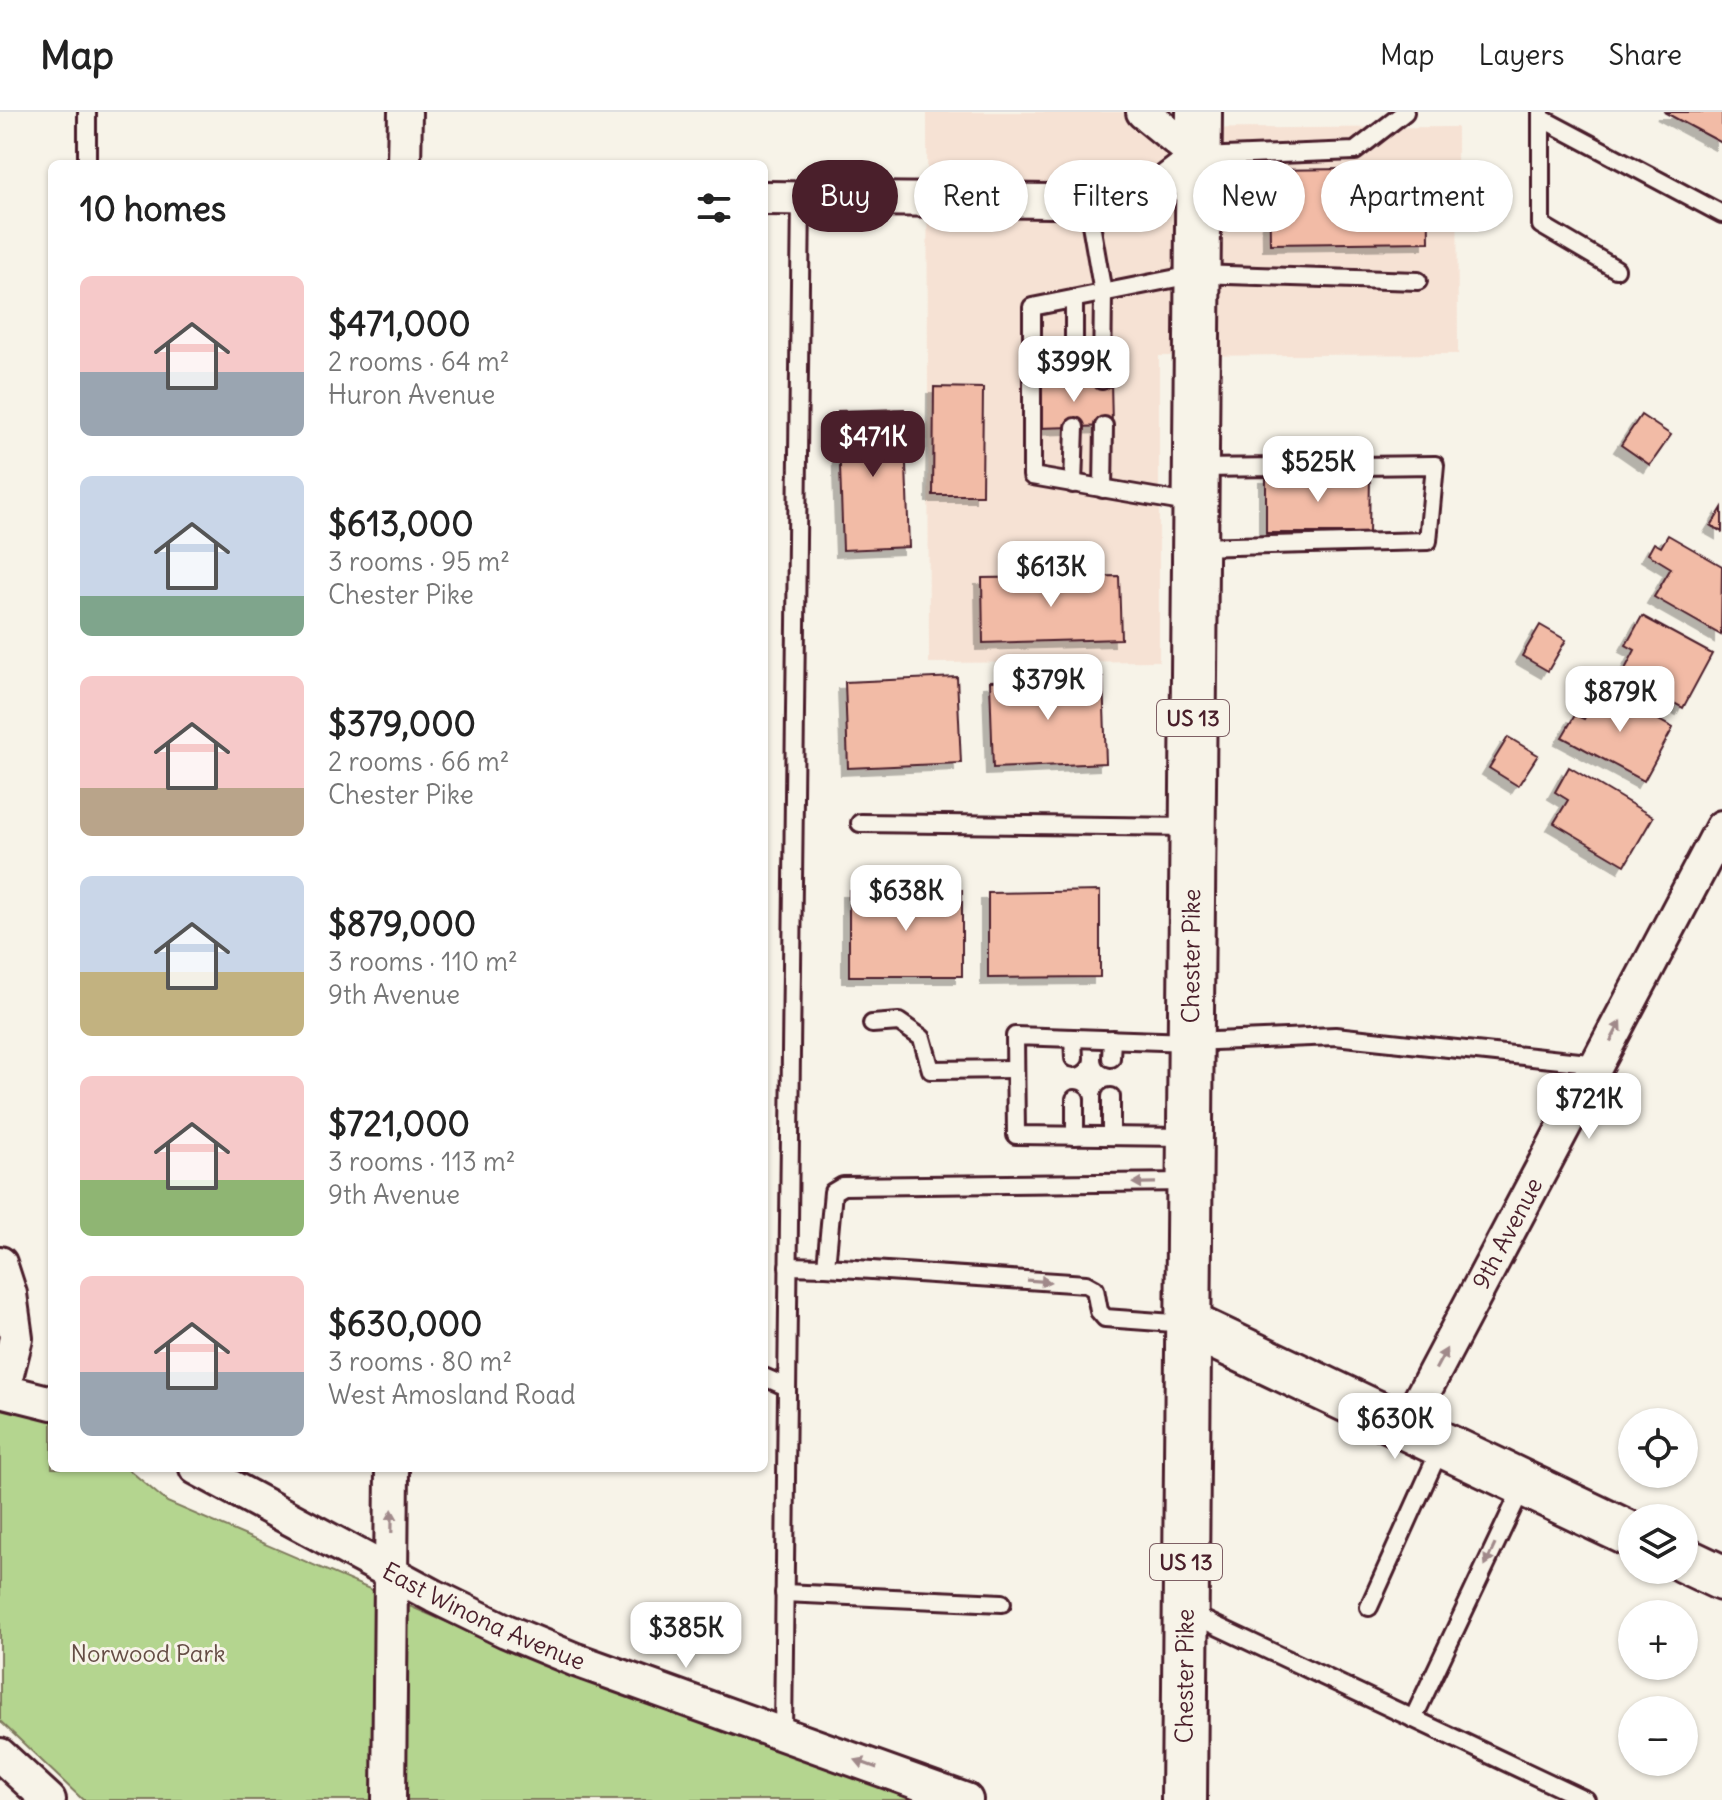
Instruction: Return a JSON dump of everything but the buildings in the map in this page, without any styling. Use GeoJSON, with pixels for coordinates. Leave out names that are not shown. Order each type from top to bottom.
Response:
{"type":"FeatureCollection","features":[{"type":"Feature","properties":{"kind":"main road","name":"Chester Pike"},"geometry":{"type":"LineString","coordinates":[[1184,1800],[1199,112]]}},
{"type":"Feature","properties":{"kind":"main road"},"geometry":{"type":"LineString","coordinates":[[1188,1324],[1618,1528]]}},
{"type":"Feature","properties":{"kind":"main road"},"geometry":{"type":"LineString","coordinates":[[1698,1567],[1722,1578]]}},
{"type":"Feature","properties":{"kind":"street"},"geometry":{"type":"LineString","coordinates":[[404,160],[405,112]]}},
{"type":"Feature","properties":{"kind":"street"},"geometry":{"type":"LineString","coordinates":[[1143,112],[1198,157],[1177,173]]}},
{"type":"Feature","properties":{"kind":"street"},"geometry":{"type":"LineString","coordinates":[[768,198],[792,199]]}},
{"type":"Feature","properties":{"kind":"street"},"geometry":{"type":"LineString","coordinates":[[898,200],[1044,201]]}},
{"type":"Feature","properties":{"kind":"street","name":"9th Avenue"},"geometry":{"type":"LineString","coordinates":[[1423,1437],[1598,1064],[1722,827]]}},
{"type":"Feature","properties":{"kind":"street"},"geometry":{"type":"LineString","coordinates":[[0,1263],[10,1294],[16,1338],[1,1390],[48,1402]]}},
{"type":"Feature","properties":{"kind":"street","name":"East Winona Avenue"},"geometry":{"type":"LineString","coordinates":[[203,1472],[494,1626],[576,1660],[966,1800]]}},
{"type":"Feature","properties":{"kind":"street"},"geometry":{"type":"LineString","coordinates":[[389,1800],[392,1472]]}},
{"type":"Feature","properties":{"kind":"street"},"geometry":{"type":"LineString","coordinates":[[0,1755],[49,1800]]}},
{"type":"Feature","properties":{"kind":"lane"},"geometry":{"type":"LineString","coordinates":[[87,112],[87,160]]}},
{"type":"Feature","properties":{"kind":"lane"},"geometry":{"type":"LineString","coordinates":[[1198,157],[1355,151],[1405,112]]}},
{"type":"Feature","properties":{"kind":"lane"},"geometry":{"type":"LineString","coordinates":[[1616,269],[1541,225],[1541,115],[1722,214]]}},
{"type":"Feature","properties":{"kind":"lane"},"geometry":{"type":"LineString","coordinates":[[783,1734],[801,232]]}},
{"type":"Feature","properties":{"kind":"lane"},"geometry":{"type":"LineString","coordinates":[[1092,232],[1103,293],[1102,380]]}},
{"type":"Feature","properties":{"kind":"lane"},"geometry":{"type":"LineString","coordinates":[[1195,547],[1428,541],[1435,465],[1196,486],[1103,489],[1032,476],[1032,307],[1197,274],[1418,281]]}},
{"type":"Feature","properties":{"kind":"lane"},"geometry":{"type":"LineString","coordinates":[[1074,299],[1074,381]]}},
{"type":"Feature","properties":{"kind":"lane"},"geometry":{"type":"LineString","coordinates":[[1103,489],[1104,426]]}},
{"type":"Feature","properties":{"kind":"lane"},"geometry":{"type":"LineString","coordinates":[[1073,484],[1075,427]]}},
{"type":"Feature","properties":{"kind":"lane"},"geometry":{"type":"LineString","coordinates":[[860,823],[1192,828]]}},
{"type":"Feature","properties":{"kind":"lane"},"geometry":{"type":"LineString","coordinates":[[872,1024],[899,1022],[922,1038],[931,1070],[1015,1069]]}},
{"type":"Feature","properties":{"kind":"lane"},"geometry":{"type":"LineString","coordinates":[[1190,1137],[1016,1135],[1015,1036],[1190,1042],[1335,1036],[1598,1064]]}},
{"type":"Feature","properties":{"kind":"lane"},"geometry":{"type":"LineString","coordinates":[[1073,1038],[1074,1058]]}},
{"type":"Feature","properties":{"kind":"lane"},"geometry":{"type":"LineString","coordinates":[[1111,1058],[1112,1039]]}},
{"type":"Feature","properties":{"kind":"lane"},"geometry":{"type":"LineString","coordinates":[[1111,1097],[1111,1136]]}},
{"type":"Feature","properties":{"kind":"lane"},"geometry":{"type":"LineString","coordinates":[[1075,1099],[1075,1136]]}},
{"type":"Feature","properties":{"kind":"lane"},"geometry":{"type":"LineString","coordinates":[[826,1267],[833,1192],[843,1186],[1189,1182]]}},
{"type":"Feature","properties":{"kind":"lane"},"geometry":{"type":"LineString","coordinates":[[788,1266],[1086,1284],[1095,1289],[1099,1311],[1105,1318],[1188,1324]]}},
{"type":"Feature","properties":{"kind":"lane"},"geometry":{"type":"LineString","coordinates":[[768,1379],[787,1387]]}},
{"type":"Feature","properties":{"kind":"lane"},"geometry":{"type":"LineString","coordinates":[[1369,1607],[1423,1437]]}},
{"type":"Feature","properties":{"kind":"lane"},"geometry":{"type":"LineString","coordinates":[[1413,1719],[1523,1484]]}},
{"type":"Feature","properties":{"kind":"lane"},"geometry":{"type":"LineString","coordinates":[[784,1593],[1002,1603]]}},
{"type":"Feature","properties":{"kind":"lane"},"geometry":{"type":"LineString","coordinates":[[1186,1611],[1586,1800]]}},
{"type":"Feature","properties":{"kind":"shaded area"},"geometry":{"type":"Polygon","coordinates":[[[927,112],[1141,112],[1141,129],[1457,127],[1457,160],[1321,160],[1321,232],[1457,232],[1458,354],[1159,356],[1159,661],[929,663],[927,232],[1028,232],[1028,160],[927,160],[927,112]]]}},
{"type":"Feature","properties":{"kind":"green space","name":"Norwood Park"},"geometry":{"type":"Polygon","coordinates":[[[0,1391],[48,1402],[48,1472],[132,1472],[167,1502],[570,1675],[916,1800],[83,1800],[0,1721],[0,1391]]]}}]}
